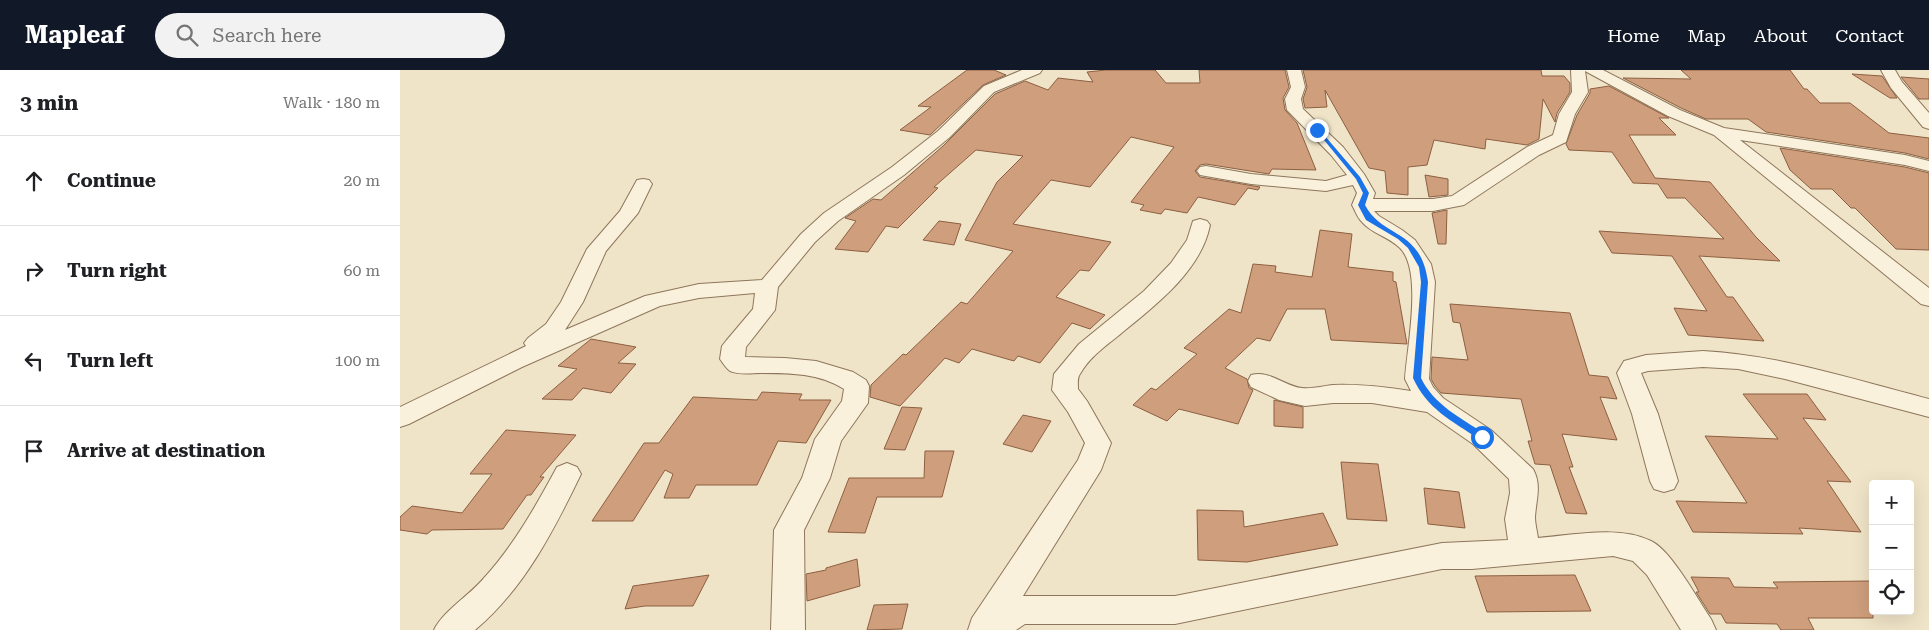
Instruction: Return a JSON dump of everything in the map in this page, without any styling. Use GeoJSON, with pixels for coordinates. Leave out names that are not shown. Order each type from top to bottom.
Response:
{"type":"FeatureCollection","features":[{"type":"Feature","properties":{"kind":"street"},"geometry":{"type":"LineString","coordinates":[[788,630],[790,530],[816,478],[828,439],[855,403],[857,386],[845,377],[833,372],[808,367],[739,365],[732,359],[734,346],[764,310],[766,304],[764,295],[768,286],[808,238],[831,217],[898,171],[944,134],[989,89],[1034,70]]}},
{"type":"Feature","properties":{"kind":"street"},"geometry":{"type":"LineString","coordinates":[[1294,70],[1298,87],[1293,99],[1295,110],[1302,119],[1317,130],[1358,178],[1366,193],[1361,205]]}},
{"type":"Feature","properties":{"kind":"street"},"geometry":{"type":"LineString","coordinates":[[1361,205],[1434,205],[1457,201],[1533,151],[1560,138],[1567,114],[1580,92],[1578,70]]}},
{"type":"Feature","properties":{"kind":"street"},"geometry":{"type":"LineString","coordinates":[[1592,70],[1666,108],[1720,132],[1929,299]]}},
{"type":"Feature","properties":{"kind":"street"},"geometry":{"type":"LineString","coordinates":[[1888,70],[1895,86],[1920,110],[1929,124]]}},
{"type":"Feature","properties":{"kind":"street"},"geometry":{"type":"LineString","coordinates":[[1720,132],[1886,157],[1929,166]]}},
{"type":"Feature","properties":{"kind":"street"},"geometry":{"type":"LineString","coordinates":[[1206,171],[1252,179],[1326,186],[1358,178]]}},
{"type":"Feature","properties":{"kind":"street"},"geometry":{"type":"LineString","coordinates":[[513,361],[554,330],[572,302],[597,249],[628,213],[643,184]]}},
{"type":"Feature","properties":{"kind":"street"},"geometry":{"type":"LineString","coordinates":[[1361,205],[1368,218],[1400,237],[1411,246],[1422,267],[1424,282],[1417,378],[1423,391],[1434,404],[1482,437],[1523,476],[1524,493],[1520,520],[1525,550]]}},
{"type":"Feature","properties":{"kind":"street"},"geometry":{"type":"LineString","coordinates":[[983,630],[1091,463],[1098,443],[1078,407],[1065,390],[1066,374],[1087,350],[1152,296],[1179,267],[1197,240],[1200,225]]}},
{"type":"Feature","properties":{"kind":"street"},"geometry":{"type":"LineString","coordinates":[[400,418],[513,361],[653,301],[699,291],[768,286]]}},
{"type":"Feature","properties":{"kind":"street"},"geometry":{"type":"LineString","coordinates":[[1664,481],[1645,414],[1628,373],[1633,367],[1646,362],[1703,359],[1738,361],[1785,371],[1929,408]]}},
{"type":"Feature","properties":{"kind":"street"},"geometry":{"type":"LineString","coordinates":[[1260,381],[1288,394],[1305,397],[1333,394],[1372,394],[1434,404]]}},
{"type":"Feature","properties":{"kind":"street"},"geometry":{"type":"LineString","coordinates":[[450,630],[497,588],[545,518],[567,474]]}},
{"type":"Feature","properties":{"kind":"street"},"geometry":{"type":"LineString","coordinates":[[987,630],[1020,610],[1175,610],[1442,556],[1472,556],[1613,544],[1642,550],[1658,566],[1699,630]]}},
{"type":"Feature","properties":{"kind":"building"},"geometry":{"type":"Polygon","coordinates":[[[967,70],[994,70],[1006,75],[983,85],[930,135],[900,130],[931,107],[918,106],[967,70]]]}},
{"type":"Feature","properties":{"kind":"building"},"geometry":{"type":"Polygon","coordinates":[[[1155,70],[1166,83],[1200,83],[1199,70],[1285,70],[1289,87],[1283,98],[1285,110],[1297,123],[1316,170],[1272,169],[1269,174],[1206,164],[1200,165],[1195,171],[1200,177],[1260,187],[1258,190],[1248,188],[1235,205],[1198,197],[1187,213],[1165,209],[1161,214],[1140,210],[1144,205],[1131,202],[1174,147],[1131,137],[1090,187],[1051,180],[1013,224],[1111,242],[1089,271],[1080,270],[1056,297],[1105,315],[1090,329],[1072,323],[1040,363],[1018,356],[1014,361],[972,349],[959,363],[945,358],[900,406],[870,397],[871,385],[903,354],[906,355],[961,302],[967,304],[1013,251],[965,240],[997,182],[1023,156],[976,150],[934,187],[938,188],[898,228],[886,226],[868,252],[835,249],[856,221],[845,218],[873,199],[881,200],[943,146],[995,94],[1025,81],[1048,90],[1058,78],[1093,82],[1087,72],[1155,70]]]}},
{"type":"Feature","properties":{"kind":"building"},"geometry":{"type":"Polygon","coordinates":[[[1303,70],[1541,70],[1542,76],[1564,76],[1570,83],[1570,92],[1557,113],[1555,122],[1543,99],[1539,139],[1527,145],[1486,139],[1485,149],[1434,140],[1427,165],[1408,167],[1408,195],[1387,193],[1385,171],[1369,168],[1325,90],[1327,107],[1305,108],[1303,99],[1307,87],[1303,70]]]}},
{"type":"Feature","properties":{"kind":"building"},"geometry":{"type":"Polygon","coordinates":[[[1681,70],[1790,70],[1804,89],[1807,89],[1820,103],[1850,103],[1889,133],[1929,138],[1929,159],[1905,153],[1766,132],[1748,119],[1706,119],[1623,78],[1691,79],[1681,70]]]}},
{"type":"Feature","properties":{"kind":"building"},"geometry":{"type":"Polygon","coordinates":[[[1852,74],[1882,76],[1897,98],[1890,98],[1852,74]]]}},
{"type":"Feature","properties":{"kind":"building"},"geometry":{"type":"Polygon","coordinates":[[[1901,77],[1929,79],[1929,99],[1919,99],[1901,77]]]}},
{"type":"Feature","properties":{"kind":"building"},"geometry":{"type":"Polygon","coordinates":[[[1609,86],[1669,118],[1659,118],[1676,135],[1629,135],[1655,178],[1710,182],[1756,237],[1780,261],[1699,256],[1727,297],[1733,297],[1764,341],[1688,335],[1674,308],[1707,311],[1672,256],[1612,253],[1599,231],[1724,239],[1685,198],[1667,198],[1658,184],[1633,183],[1612,152],[1569,150],[1566,144],[1577,115],[1590,93],[1590,89],[1609,86]]]}},
{"type":"Feature","properties":{"kind":"building"},"geometry":{"type":"Polygon","coordinates":[[[1780,148],[1905,167],[1929,173],[1929,250],[1896,249],[1855,208],[1851,208],[1832,189],[1811,189],[1790,170],[1780,148]]]}},
{"type":"Feature","properties":{"kind":"building"},"geometry":{"type":"Polygon","coordinates":[[[1425,175],[1448,179],[1448,195],[1429,197],[1425,175]]]}},
{"type":"Feature","properties":{"kind":"building"},"geometry":{"type":"Polygon","coordinates":[[[1447,210],[1446,244],[1438,244],[1432,213],[1447,210]]]}},
{"type":"Feature","properties":{"kind":"building"},"geometry":{"type":"Polygon","coordinates":[[[939,221],[961,224],[954,245],[923,240],[939,221]]]}},
{"type":"Feature","properties":{"kind":"building"},"geometry":{"type":"Polygon","coordinates":[[[1320,230],[1352,234],[1348,267],[1393,272],[1393,281],[1396,282],[1407,344],[1331,340],[1325,309],[1287,309],[1270,341],[1257,338],[1225,368],[1247,379],[1249,388],[1253,390],[1238,424],[1179,409],[1167,421],[1133,405],[1151,388],[1156,390],[1197,354],[1184,348],[1229,309],[1241,313],[1253,264],[1276,266],[1275,272],[1312,277],[1320,230]]]}},
{"type":"Feature","properties":{"kind":"building"},"geometry":{"type":"Polygon","coordinates":[[[1450,304],[1570,313],[1589,375],[1608,377],[1617,399],[1600,397],[1617,440],[1562,434],[1573,467],[1569,467],[1587,514],[1566,513],[1550,465],[1535,464],[1528,441],[1532,441],[1521,399],[1441,393],[1435,386],[1431,379],[1432,357],[1468,360],[1460,323],[1453,322],[1450,304]]]}},
{"type":"Feature","properties":{"kind":"building"},"geometry":{"type":"Polygon","coordinates":[[[591,339],[636,347],[618,363],[636,364],[611,393],[583,388],[572,400],[542,399],[577,369],[558,366],[591,339]]]}},
{"type":"Feature","properties":{"kind":"building"},"geometry":{"type":"Polygon","coordinates":[[[762,392],[802,394],[799,400],[831,400],[806,443],[778,441],[757,485],[696,485],[689,498],[664,498],[673,474],[665,470],[633,521],[592,521],[644,443],[659,443],[693,397],[757,400],[762,392]]]}},
{"type":"Feature","properties":{"kind":"building"},"geometry":{"type":"Polygon","coordinates":[[[1743,394],[1807,394],[1826,420],[1803,418],[1851,482],[1827,481],[1861,532],[1799,528],[1803,534],[1693,532],[1676,501],[1747,503],[1705,436],[1778,439],[1743,394]]]}},
{"type":"Feature","properties":{"kind":"building"},"geometry":{"type":"Polygon","coordinates":[[[1274,400],[1303,407],[1303,428],[1274,426],[1274,400]]]}},
{"type":"Feature","properties":{"kind":"building"},"geometry":{"type":"Polygon","coordinates":[[[902,407],[922,408],[905,450],[884,449],[902,407]]]}},
{"type":"Feature","properties":{"kind":"building"},"geometry":{"type":"Polygon","coordinates":[[[1023,415],[1051,421],[1032,452],[1003,444],[1023,415]]]}},
{"type":"Feature","properties":{"kind":"building"},"geometry":{"type":"Polygon","coordinates":[[[506,430],[576,435],[540,477],[544,477],[531,495],[527,495],[503,529],[432,530],[427,534],[400,530],[400,517],[412,506],[462,513],[492,474],[470,474],[506,430]]]}},
{"type":"Feature","properties":{"kind":"building"},"geometry":{"type":"Polygon","coordinates":[[[925,451],[954,451],[942,497],[877,497],[865,533],[828,532],[849,478],[924,478],[925,451]]]}},
{"type":"Feature","properties":{"kind":"building"},"geometry":{"type":"Polygon","coordinates":[[[1341,462],[1378,464],[1387,521],[1347,519],[1341,462]]]}},
{"type":"Feature","properties":{"kind":"building"},"geometry":{"type":"Polygon","coordinates":[[[1424,488],[1459,492],[1465,528],[1428,524],[1424,488]]]}},
{"type":"Feature","properties":{"kind":"building"},"geometry":{"type":"Polygon","coordinates":[[[1197,510],[1243,511],[1244,527],[1323,513],[1338,545],[1247,562],[1198,560],[1197,510]]]}},
{"type":"Feature","properties":{"kind":"building"},"geometry":{"type":"Polygon","coordinates":[[[857,559],[860,586],[807,601],[806,574],[826,570],[826,568],[857,559]]]}},
{"type":"Feature","properties":{"kind":"building"},"geometry":{"type":"Polygon","coordinates":[[[709,575],[693,606],[645,606],[625,609],[633,586],[709,575]]]}},
{"type":"Feature","properties":{"kind":"building"},"geometry":{"type":"Polygon","coordinates":[[[1575,575],[1591,611],[1487,612],[1475,576],[1575,575]]]}},
{"type":"Feature","properties":{"kind":"building"},"geometry":{"type":"Polygon","coordinates":[[[1691,577],[1729,578],[1734,587],[1778,588],[1773,582],[1869,581],[1869,615],[1873,615],[1873,618],[1808,618],[1814,630],[1781,630],[1777,624],[1726,623],[1721,614],[1710,614],[1696,592],[1699,592],[1691,577]]]}},
{"type":"Feature","properties":{"kind":"building"},"geometry":{"type":"Polygon","coordinates":[[[908,604],[902,629],[867,630],[874,605],[908,604]]]}},
{"type":"Feature","properties":{"kind":"route"},"geometry":{"type":"LineString","coordinates":[[1317,130],[1358,178],[1366,193],[1361,205],[1368,218],[1400,237],[1411,246],[1419,258],[1424,282],[1417,378],[1423,391],[1434,404],[1482,437]]}}]}
